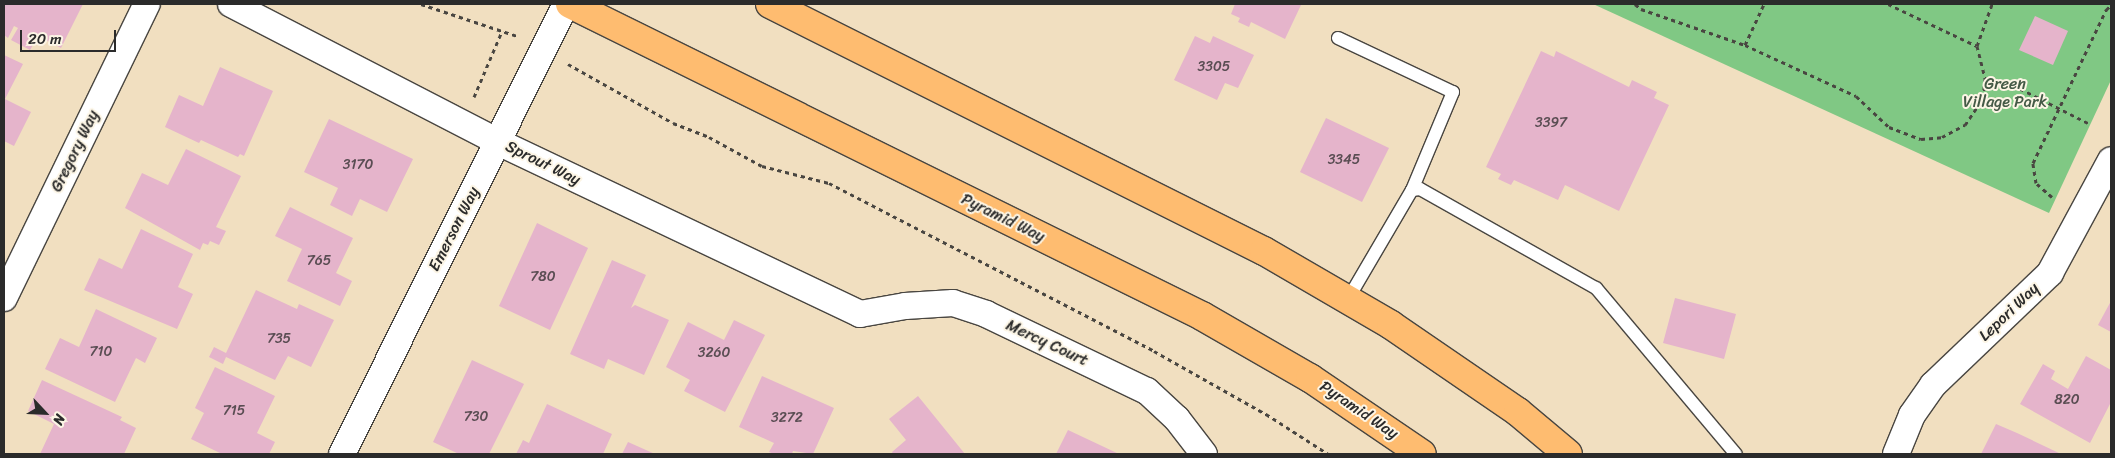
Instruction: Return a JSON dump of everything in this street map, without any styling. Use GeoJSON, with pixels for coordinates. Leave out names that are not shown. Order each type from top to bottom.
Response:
{"type":"FeatureCollection","features":[{"type":"Feature","properties":{"kind":"main road","name":"Pyramid Way"},"geometry":{"type":"LineString","coordinates":[[570,4],[1202,316],[1310,378],[1422,454]]}},
{"type":"Feature","properties":{"kind":"main road"},"geometry":{"type":"LineString","coordinates":[[770,4],[1264,251],[1348,299],[1518,412],[1568,454]]}},
{"type":"Feature","properties":{"kind":"street","name":"Gregory Way"},"geometry":{"type":"LineString","coordinates":[[4,298],[147,4]]}},
{"type":"Feature","properties":{"kind":"street","name":"Sprout Way"},"geometry":{"type":"LineString","coordinates":[[232,4],[498,142],[860,314]]}},
{"type":"Feature","properties":{"kind":"street","name":"Emerson Way"},"geometry":{"type":"LineString","coordinates":[[342,454],[566,4]]}},
{"type":"Feature","properties":{"kind":"street","name":"Lepori Way"},"geometry":{"type":"LineString","coordinates":[[1896,454],[1912,415],[1933,385],[2050,273],[2110,169]]}},
{"type":"Feature","properties":{"kind":"street","name":"Mercy Court"},"geometry":{"type":"LineString","coordinates":[[860,314],[905,306],[953,303],[986,314],[1147,391],[1177,419],[1204,454]]}},
{"type":"Feature","properties":{"kind":"lane"},"geometry":{"type":"LineString","coordinates":[[1338,38],[1453,92],[1412,190],[1348,299]]}},
{"type":"Feature","properties":{"kind":"lane"},"geometry":{"type":"LineString","coordinates":[[1412,190],[1420,189],[1596,288],[1736,454]]}},
{"type":"Feature","properties":{"kind":"path"},"geometry":{"type":"LineString","coordinates":[[421,4],[502,31],[544,51],[673,123],[708,137],[762,166],[808,176],[847,192],[1154,351],[1266,414],[1328,454]]}},
{"type":"Feature","properties":{"kind":"path"},"geometry":{"type":"LineString","coordinates":[[1635,4],[1640,8],[1745,45],[1856,96],[1889,127],[1921,140],[1942,137],[1964,125],[1983,98],[1985,79],[1977,46],[1992,4]]}},
{"type":"Feature","properties":{"kind":"path"},"geometry":{"type":"LineString","coordinates":[[1745,45],[1764,4]]}},
{"type":"Feature","properties":{"kind":"path"},"geometry":{"type":"LineString","coordinates":[[1888,4],[1977,46]]}},
{"type":"Feature","properties":{"kind":"path"},"geometry":{"type":"LineString","coordinates":[[2052,198],[2036,183],[2033,163],[2106,10],[2111,5]]}},
{"type":"Feature","properties":{"kind":"path"},"geometry":{"type":"LineString","coordinates":[[464,124],[502,31]]}},
{"type":"Feature","properties":{"kind":"path"},"geometry":{"type":"LineString","coordinates":[[1985,79],[2013,86],[2088,123]]}},
{"type":"Feature","properties":{"kind":"green space","name":"Green Village Park"},"geometry":{"type":"Polygon","coordinates":[[[1593,4],[2111,4],[2111,80],[2049,213],[1593,4]]]}},
{"type":"Feature","properties":{"kind":"building"},"geometry":{"type":"Polygon","coordinates":[[[4,4],[83,4],[61,48],[38,36],[30,50],[11,40],[18,28],[14,26],[8,38],[4,35],[4,4]]]}},
{"type":"Feature","properties":{"kind":"building"},"geometry":{"type":"Polygon","coordinates":[[[1235,4],[1301,5],[1285,39],[1251,22],[1249,27],[1238,22],[1240,18],[1231,14],[1235,4]]]}},
{"type":"Feature","properties":{"kind":"building"},"geometry":{"type":"Polygon","coordinates":[[[2035,16],[2068,31],[2053,65],[2019,50],[2035,16]]]}},
{"type":"Feature","properties":{"kind":"building"},"geometry":{"type":"Polygon","coordinates":[[[1195,36],[1210,43],[1213,36],[1254,55],[1238,88],[1225,83],[1217,100],[1174,80],[1195,36]]]}},
{"type":"Feature","properties":{"kind":"building"},"geometry":{"type":"Polygon","coordinates":[[[1541,51],[1554,57],[1556,51],[1629,87],[1632,80],[1657,92],[1654,98],[1669,105],[1619,211],[1565,185],[1558,200],[1514,180],[1511,185],[1498,179],[1501,174],[1486,167],[1541,51]]]}},
{"type":"Feature","properties":{"kind":"building"},"geometry":{"type":"Polygon","coordinates":[[[4,55],[23,64],[5,99],[31,112],[14,146],[4,141],[4,55]]]}},
{"type":"Feature","properties":{"kind":"building"},"geometry":{"type":"Polygon","coordinates":[[[220,67],[273,91],[244,156],[240,154],[238,157],[201,140],[199,143],[165,127],[179,95],[203,106],[220,67]]]}},
{"type":"Feature","properties":{"kind":"building"},"geometry":{"type":"Polygon","coordinates":[[[1326,118],[1389,148],[1362,202],[1300,172],[1326,118]]]}},
{"type":"Feature","properties":{"kind":"building"},"geometry":{"type":"Polygon","coordinates":[[[329,119],[413,159],[387,212],[360,199],[352,216],[330,205],[338,188],[304,172],[329,119]]]}},
{"type":"Feature","properties":{"kind":"building"},"geometry":{"type":"Polygon","coordinates":[[[186,149],[241,176],[216,227],[226,231],[219,245],[210,241],[208,245],[203,243],[200,250],[125,208],[142,173],[168,185],[186,149]]]}},
{"type":"Feature","properties":{"kind":"building"},"geometry":{"type":"Polygon","coordinates":[[[290,207],[353,238],[336,273],[352,281],[340,306],[287,281],[302,249],[275,236],[290,207]]]}},
{"type":"Feature","properties":{"kind":"building"},"geometry":{"type":"Polygon","coordinates":[[[537,223],[588,248],[550,330],[499,306],[537,223]]]}},
{"type":"Feature","properties":{"kind":"building"},"geometry":{"type":"Polygon","coordinates":[[[141,229],[193,254],[178,287],[193,294],[177,329],[84,290],[99,258],[122,269],[141,229]]]}},
{"type":"Feature","properties":{"kind":"building"},"geometry":{"type":"Polygon","coordinates":[[[612,260],[646,275],[631,308],[635,305],[669,320],[644,375],[608,359],[604,369],[570,354],[612,260]]]}},
{"type":"Feature","properties":{"kind":"building"},"geometry":{"type":"Polygon","coordinates":[[[256,290],[297,309],[299,304],[334,320],[311,367],[288,356],[275,380],[226,357],[223,364],[209,357],[214,347],[226,353],[256,290]]]}},
{"type":"Feature","properties":{"kind":"building"},"geometry":{"type":"Polygon","coordinates":[[[1675,298],[1736,314],[1724,359],[1663,343],[1675,298]]]}},
{"type":"Feature","properties":{"kind":"building"},"geometry":{"type":"Polygon","coordinates":[[[2111,301],[2111,332],[2098,325],[2111,301]]]}},
{"type":"Feature","properties":{"kind":"building"},"geometry":{"type":"Polygon","coordinates":[[[96,309],[157,338],[145,363],[136,358],[115,402],[45,369],[60,338],[79,347],[96,309]]]}},
{"type":"Feature","properties":{"kind":"building"},"geometry":{"type":"Polygon","coordinates":[[[734,320],[765,335],[725,412],[684,391],[690,380],[666,367],[688,322],[724,340],[734,320]]]}},
{"type":"Feature","properties":{"kind":"building"},"geometry":{"type":"Polygon","coordinates":[[[2086,356],[2111,370],[2111,402],[2090,443],[2020,404],[2043,364],[2055,371],[2051,379],[2068,389],[2086,356]]]}},
{"type":"Feature","properties":{"kind":"building"},"geometry":{"type":"Polygon","coordinates":[[[472,360],[524,384],[489,454],[459,454],[433,442],[472,360]]]}},
{"type":"Feature","properties":{"kind":"building"},"geometry":{"type":"Polygon","coordinates":[[[215,367],[275,396],[257,433],[275,442],[269,454],[222,454],[191,439],[204,413],[195,408],[215,367]]]}},
{"type":"Feature","properties":{"kind":"building"},"geometry":{"type":"Polygon","coordinates":[[[762,376],[834,408],[813,454],[793,451],[792,454],[774,454],[769,452],[774,443],[739,427],[762,376]]]}},
{"type":"Feature","properties":{"kind":"building"},"geometry":{"type":"Polygon","coordinates":[[[42,380],[122,417],[120,420],[136,428],[124,454],[40,454],[54,424],[28,411],[42,380]]]}},
{"type":"Feature","properties":{"kind":"building"},"geometry":{"type":"Polygon","coordinates":[[[918,396],[965,454],[893,454],[892,452],[906,440],[889,419],[918,396]]]}},
{"type":"Feature","properties":{"kind":"building"},"geometry":{"type":"Polygon","coordinates":[[[547,404],[612,434],[603,454],[516,454],[523,440],[529,443],[547,404]]]}},
{"type":"Feature","properties":{"kind":"building"},"geometry":{"type":"Polygon","coordinates":[[[1996,424],[2017,433],[2061,454],[1981,454],[1996,424]]]}},
{"type":"Feature","properties":{"kind":"building"},"geometry":{"type":"Polygon","coordinates":[[[1068,430],[1119,454],[1056,454],[1068,430]]]}},
{"type":"Feature","properties":{"kind":"building"},"geometry":{"type":"Polygon","coordinates":[[[628,442],[655,454],[622,454],[628,442]]]}}]}
